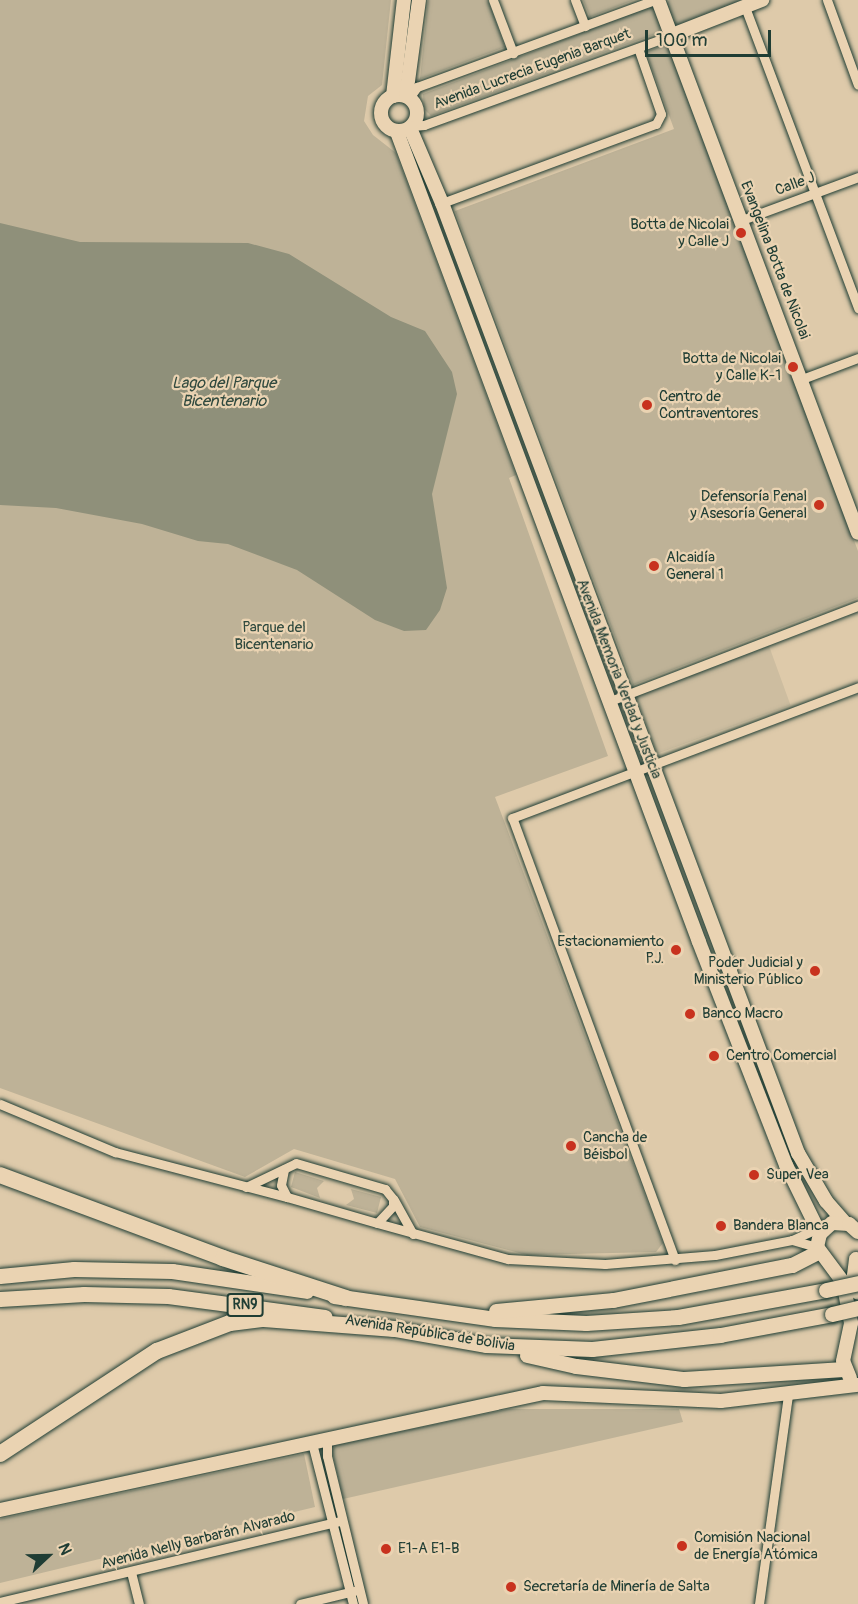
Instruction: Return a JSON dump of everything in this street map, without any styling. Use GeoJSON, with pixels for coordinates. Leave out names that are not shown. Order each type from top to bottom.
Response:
{"type":"FeatureCollection","features":[{"type":"Feature","properties":{"kind":"highway"},"geometry":{"type":"LineString","coordinates":[[0,1175],[212,1254],[345,1298]]}},
{"type":"Feature","properties":{"kind":"highway"},"geometry":{"type":"LineString","coordinates":[[0,1454],[139,1362],[219,1327],[264,1319],[395,1329]]}},
{"type":"Feature","properties":{"kind":"main road"},"geometry":{"type":"LineString","coordinates":[[451,1314],[599,1302],[792,1265],[820,1237]]}},
{"type":"Feature","properties":{"kind":"main road","name":"Avenida República de Bolivia"},"geometry":{"type":"LineString","coordinates":[[0,1276],[74,1269],[172,1271],[451,1314],[545,1322],[635,1321],[858,1283]]}},
{"type":"Feature","properties":{"kind":"main road","name":"Avenida República de Bolivia"},"geometry":{"type":"LineString","coordinates":[[0,1299],[84,1294],[168,1296],[395,1329],[486,1345],[558,1349],[636,1346],[720,1335],[858,1308]]}},
{"type":"Feature","properties":{"kind":"main road"},"geometry":{"type":"LineString","coordinates":[[486,1345],[576,1366],[684,1379],[853,1381]]}},
{"type":"Feature","properties":{"kind":"street","name":"Avenida Memoria Verdad y Justicia"},"geometry":{"type":"LineString","coordinates":[[404,0],[403,97],[417,111],[407,128],[610,701],[786,1165],[820,1237],[829,1264],[843,1282],[851,1323],[853,1381]]}},
{"type":"Feature","properties":{"kind":"street","name":"Avenida Memoria Verdad y Justicia"},"geometry":{"type":"LineString","coordinates":[[403,97],[419,0]]}},
{"type":"Feature","properties":{"kind":"street"},"geometry":{"type":"LineString","coordinates":[[493,0],[513,53]]}},
{"type":"Feature","properties":{"kind":"street"},"geometry":{"type":"LineString","coordinates":[[575,0],[585,26]]}},
{"type":"Feature","properties":{"kind":"street","name":"Avenida Lucrecia Eugenia Barquet"},"geometry":{"type":"LineString","coordinates":[[403,97],[417,87],[657,0]]}},
{"type":"Feature","properties":{"kind":"street","name":"Evangelina Botta de Nicolai"},"geometry":{"type":"LineString","coordinates":[[657,0],[802,379],[858,533]]}},
{"type":"Feature","properties":{"kind":"street","name":"Avenida Lucrecia Eugenia Barquet"},"geometry":{"type":"LineString","coordinates":[[407,128],[424,125],[638,48],[762,0]]}},
{"type":"Feature","properties":{"kind":"street"},"geometry":{"type":"LineString","coordinates":[[826,0],[858,85]]}},
{"type":"Feature","properties":{"kind":"street"},"geometry":{"type":"LineString","coordinates":[[745,7],[858,308]]}},
{"type":"Feature","properties":{"kind":"street"},"geometry":{"type":"LineString","coordinates":[[442,203],[656,124],[661,114],[638,48]]}},
{"type":"Feature","properties":{"kind":"street","name":"Avenida Memoria Verdad y Justicia"},"geometry":{"type":"LineString","coordinates":[[403,97],[384,103],[381,115],[386,126],[407,128]]}},
{"type":"Feature","properties":{"kind":"street","name":"Avenida Memoria Verdad y Justicia"},"geometry":{"type":"LineString","coordinates":[[407,128],[442,203],[798,1153],[826,1201],[852,1225]]}},
{"type":"Feature","properties":{"kind":"street","name":"Calle J"},"geometry":{"type":"LineString","coordinates":[[742,220],[858,177]]}},
{"type":"Feature","properties":{"kind":"street"},"geometry":{"type":"LineString","coordinates":[[802,379],[858,358]]}},
{"type":"Feature","properties":{"kind":"street"},"geometry":{"type":"LineString","coordinates":[[610,701],[858,606]]}},
{"type":"Feature","properties":{"kind":"street"},"geometry":{"type":"LineString","coordinates":[[675,1260],[512,826],[512,818],[858,687]]}},
{"type":"Feature","properties":{"kind":"street"},"geometry":{"type":"LineString","coordinates":[[0,1104],[115,1152],[287,1197],[413,1234],[521,1261],[605,1264],[675,1260],[820,1237],[852,1225]]}},
{"type":"Feature","properties":{"kind":"street"},"geometry":{"type":"LineString","coordinates":[[246,1187],[296,1163],[330,1172],[385,1189],[413,1234]]}},
{"type":"Feature","properties":{"kind":"street"},"geometry":{"type":"LineString","coordinates":[[284,1169],[281,1185],[287,1197]]}},
{"type":"Feature","properties":{"kind":"street"},"geometry":{"type":"LineString","coordinates":[[376,1223],[390,1213],[393,1199]]}},
{"type":"Feature","properties":{"kind":"street"},"geometry":{"type":"LineString","coordinates":[[792,1240],[820,1237]]}},
{"type":"Feature","properties":{"kind":"street"},"geometry":{"type":"LineString","coordinates":[[829,1264],[844,1266],[857,1258]]}},
{"type":"Feature","properties":{"kind":"street"},"geometry":{"type":"LineString","coordinates":[[857,1258],[854,1276],[858,1293]]}},
{"type":"Feature","properties":{"kind":"street"},"geometry":{"type":"LineString","coordinates":[[0,1510],[543,1394],[722,1401],[789,1394],[853,1381]]}},
{"type":"Feature","properties":{"kind":"street"},"geometry":{"type":"LineString","coordinates":[[759,1604],[789,1394]]}},
{"type":"Feature","properties":{"kind":"street"},"geometry":{"type":"LineString","coordinates":[[327,1439],[337,1522]]}},
{"type":"Feature","properties":{"kind":"street"},"geometry":{"type":"LineString","coordinates":[[312,1443],[337,1522],[355,1591],[363,1604]]}},
{"type":"Feature","properties":{"kind":"street","name":"Avenida Nelly Barbarán Alvarado"},"geometry":{"type":"LineString","coordinates":[[0,1602],[337,1522]]}},
{"type":"Feature","properties":{"kind":"street"},"geometry":{"type":"LineString","coordinates":[[131,1572],[139,1604]]}},
{"type":"Feature","properties":{"kind":"street"},"geometry":{"type":"LineString","coordinates":[[300,1604],[355,1591]]}},
{"type":"Feature","properties":{"kind":"street"},"geometry":{"type":"LineString","coordinates":[[353,1604],[355,1591]]}},
{"type":"Feature","properties":{"kind":"shaded area"},"geometry":{"type":"Polygon","coordinates":[[[769,646],[791,705],[657,754],[636,695],[769,646]]]}},
{"type":"Feature","properties":{"kind":"green space","name":"Parque del Bicentenario"},"geometry":{"type":"Polygon","coordinates":[[[0,0],[391,0],[382,85],[368,96],[364,121],[373,135],[396,153],[516,475],[509,478],[608,756],[495,797],[663,1243],[656,1252],[527,1255],[420,1227],[395,1179],[294,1149],[245,1177],[0,1088],[0,0]]]}},
{"type":"Feature","properties":{"kind":"green space"},"geometry":{"type":"Polygon","coordinates":[[[428,0],[488,0],[505,47],[420,79],[428,0]]]}},
{"type":"Feature","properties":{"kind":"green space"},"geometry":{"type":"Polygon","coordinates":[[[583,0],[634,0],[590,17],[583,0]]]}},
{"type":"Feature","properties":{"kind":"green space"},"geometry":{"type":"Polygon","coordinates":[[[669,0],[748,0],[682,25],[674,24],[666,5],[669,0]]]}},
{"type":"Feature","properties":{"kind":"green space"},"geometry":{"type":"Polygon","coordinates":[[[649,7],[655,9],[661,27],[658,33],[431,116],[424,109],[423,94],[649,7]]]}},
{"type":"Feature","properties":{"kind":"green space"},"geometry":{"type":"Polygon","coordinates":[[[667,44],[858,551],[858,598],[633,685],[455,211],[674,129],[646,52],[667,44]]]}},
{"type":"Feature","properties":{"kind":"green space"},"geometry":{"type":"Polygon","coordinates":[[[295,1172],[324,1181],[317,1188],[320,1198],[291,1187],[295,1172]]]}},
{"type":"Feature","properties":{"kind":"green space"},"geometry":{"type":"Polygon","coordinates":[[[351,1189],[381,1197],[377,1213],[346,1205],[354,1199],[351,1189]]]}},
{"type":"Feature","properties":{"kind":"green space"},"geometry":{"type":"Polygon","coordinates":[[[509,1409],[679,1409],[683,1422],[343,1499],[332,1451],[336,1445],[509,1409]]]}},
{"type":"Feature","properties":{"kind":"green space"},"geometry":{"type":"Polygon","coordinates":[[[304,1454],[315,1507],[0,1583],[0,1519],[304,1454]]]}},
{"type":"Feature","properties":{"kind":"water","name":"Lago del Parque Bicentenario"},"geometry":{"type":"Polygon","coordinates":[[[0,223],[80,242],[248,243],[289,254],[391,317],[425,331],[452,372],[457,394],[432,494],[447,588],[440,610],[426,630],[404,631],[375,620],[297,570],[228,544],[198,541],[142,524],[56,508],[0,505],[0,223]]]}},
{"type":"Feature","properties":{"kind":"place","name":"Botta de Nicolai y Calle J"},"geometry":{"type":"Point","coordinates":[741,233]}},
{"type":"Feature","properties":{"kind":"place","name":"Botta de Nicolai y Calle K-1"},"geometry":{"type":"Point","coordinates":[793,367]}},
{"type":"Feature","properties":{"kind":"place","name":"Centro de Contraventores"},"geometry":{"type":"Point","coordinates":[647,405]}},
{"type":"Feature","properties":{"kind":"place","name":"Defensoría Penal y Asesoría General"},"geometry":{"type":"Point","coordinates":[819,505]}},
{"type":"Feature","properties":{"kind":"place","name":"Alcaidía General 1"},"geometry":{"type":"Point","coordinates":[654,566]}},
{"type":"Feature","properties":{"kind":"place","name":"Estacionamiento P.J."},"geometry":{"type":"Point","coordinates":[676,950]}},
{"type":"Feature","properties":{"kind":"place","name":"Poder Judicial y Ministerio Público"},"geometry":{"type":"Point","coordinates":[815,971]}},
{"type":"Feature","properties":{"kind":"place","name":"Banco Macro"},"geometry":{"type":"Point","coordinates":[690,1014]}},
{"type":"Feature","properties":{"kind":"place","name":"Centro Comercial"},"geometry":{"type":"Point","coordinates":[714,1056]}},
{"type":"Feature","properties":{"kind":"place","name":"Cancha de Béisbol"},"geometry":{"type":"Point","coordinates":[571,1146]}},
{"type":"Feature","properties":{"kind":"place","name":"Super Vea"},"geometry":{"type":"Point","coordinates":[754,1175]}},
{"type":"Feature","properties":{"kind":"place","name":"Bandera Blanca"},"geometry":{"type":"Point","coordinates":[721,1226]}},
{"type":"Feature","properties":{"kind":"place","name":"Comisión Nacional de Energía Atómica"},"geometry":{"type":"Point","coordinates":[682,1546]}},
{"type":"Feature","properties":{"kind":"place","name":"E1-A E1-B"},"geometry":{"type":"Point","coordinates":[386,1549]}},
{"type":"Feature","properties":{"kind":"place","name":"Secretaría de Minería de Salta"},"geometry":{"type":"Point","coordinates":[511,1587]}}]}
